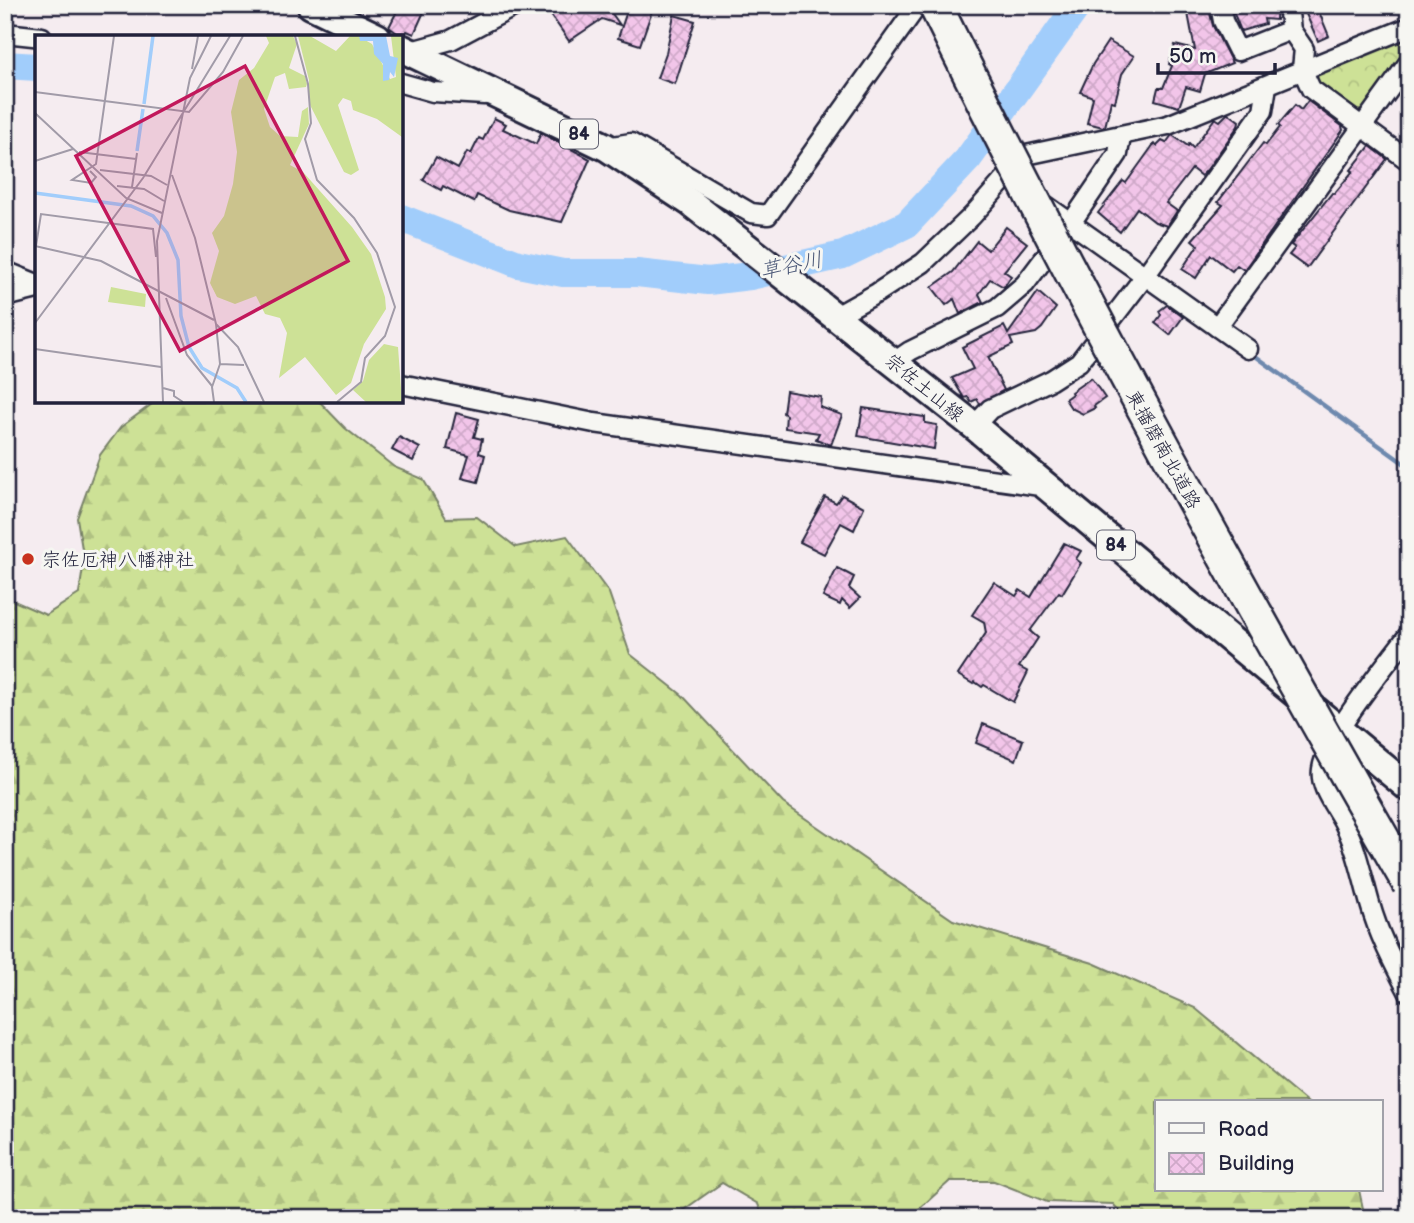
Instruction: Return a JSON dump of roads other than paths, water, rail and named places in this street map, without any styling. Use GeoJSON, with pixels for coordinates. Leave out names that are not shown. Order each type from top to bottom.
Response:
{"type":"FeatureCollection","features":[{"type":"Feature","properties":{"kind":"highway","name":"東播磨南北道路"},"geometry":{"type":"LineString","coordinates":[[934,5],[1091,314],[1176,471],[1409,884]]}},
{"type":"Feature","properties":{"kind":"highway","name":"東播磨南北道路"},"geometry":{"type":"LineString","coordinates":[[955,5],[1109,308],[1276,614],[1409,848]]}},
{"type":"Feature","properties":{"kind":"main road"},"geometry":{"type":"LineString","coordinates":[[311,5],[373,35]]}},
{"type":"Feature","properties":{"kind":"main road","name":"宗佐土山線"},"geometry":{"type":"LineString","coordinates":[[403,51],[606,147],[691,203],[974,426],[1409,788]]}},
{"type":"Feature","properties":{"kind":"street"},"geometry":{"type":"LineString","coordinates":[[403,51],[451,40],[517,5]]}},
{"type":"Feature","properties":{"kind":"street"},"geometry":{"type":"LineString","coordinates":[[606,147],[631,143],[751,213],[768,215],[918,5]]}},
{"type":"Feature","properties":{"kind":"street"},"geometry":{"type":"LineString","coordinates":[[1220,5],[1223,21],[1238,51],[1291,30]]}},
{"type":"Feature","properties":{"kind":"street"},"geometry":{"type":"LineString","coordinates":[[1288,5],[1291,30],[1304,49],[1302,69],[1311,89],[1409,161]]}},
{"type":"Feature","properties":{"kind":"street"},"geometry":{"type":"LineString","coordinates":[[829,310],[877,293],[923,262],[972,216],[1026,155],[1168,125],[1409,27]]}},
{"type":"Feature","properties":{"kind":"street"},"geometry":{"type":"LineString","coordinates":[[5,33],[35,36]]}},
{"type":"Feature","properties":{"kind":"street"},"geometry":{"type":"LineString","coordinates":[[1217,327],[1409,62]]}},
{"type":"Feature","properties":{"kind":"street"},"geometry":{"type":"LineString","coordinates":[[402,83],[433,92],[502,97]]}},
{"type":"Feature","properties":{"kind":"street"},"geometry":{"type":"LineString","coordinates":[[974,426],[990,409],[1051,380],[1079,362],[1263,111],[1267,86]]}},
{"type":"Feature","properties":{"kind":"street"},"geometry":{"type":"LineString","coordinates":[[894,362],[910,351],[997,308],[1025,284],[1118,155],[1121,136]]}},
{"type":"Feature","properties":{"kind":"street"},"geometry":{"type":"LineString","coordinates":[[1007,176],[1248,349]]}},
{"type":"Feature","properties":{"kind":"street"},"geometry":{"type":"LineString","coordinates":[[5,271],[35,285]]}},
{"type":"Feature","properties":{"kind":"street"},"geometry":{"type":"LineString","coordinates":[[5,298],[35,287]]}},
{"type":"Feature","properties":{"kind":"street"},"geometry":{"type":"LineString","coordinates":[[402,384],[594,423],[1047,487]]}},
{"type":"Feature","properties":{"kind":"street"},"geometry":{"type":"LineString","coordinates":[[1409,634],[1339,730],[1321,771],[1326,791],[1357,852],[1382,940],[1409,993]]}},
{"type":"Feature","properties":{"kind":"waterway","name":"草谷川"},"geometry":{"type":"LineString","coordinates":[[402,218],[518,264],[563,273],[637,273],[708,281],[750,276],[843,255],[907,224],[968,159],[1078,5]]}},
{"type":"Feature","properties":{"kind":"waterway","name":"草谷川"},"geometry":{"type":"LineString","coordinates":[[5,65],[35,67]]}},
{"type":"Feature","properties":{"kind":"waterway"},"geometry":{"type":"LineString","coordinates":[[1254,355],[1409,467]]}},
{"type":"Feature","properties":{"kind":"place","name":"宗佐厄神八幡神社"},"geometry":{"type":"Point","coordinates":[28,559]}}]}
